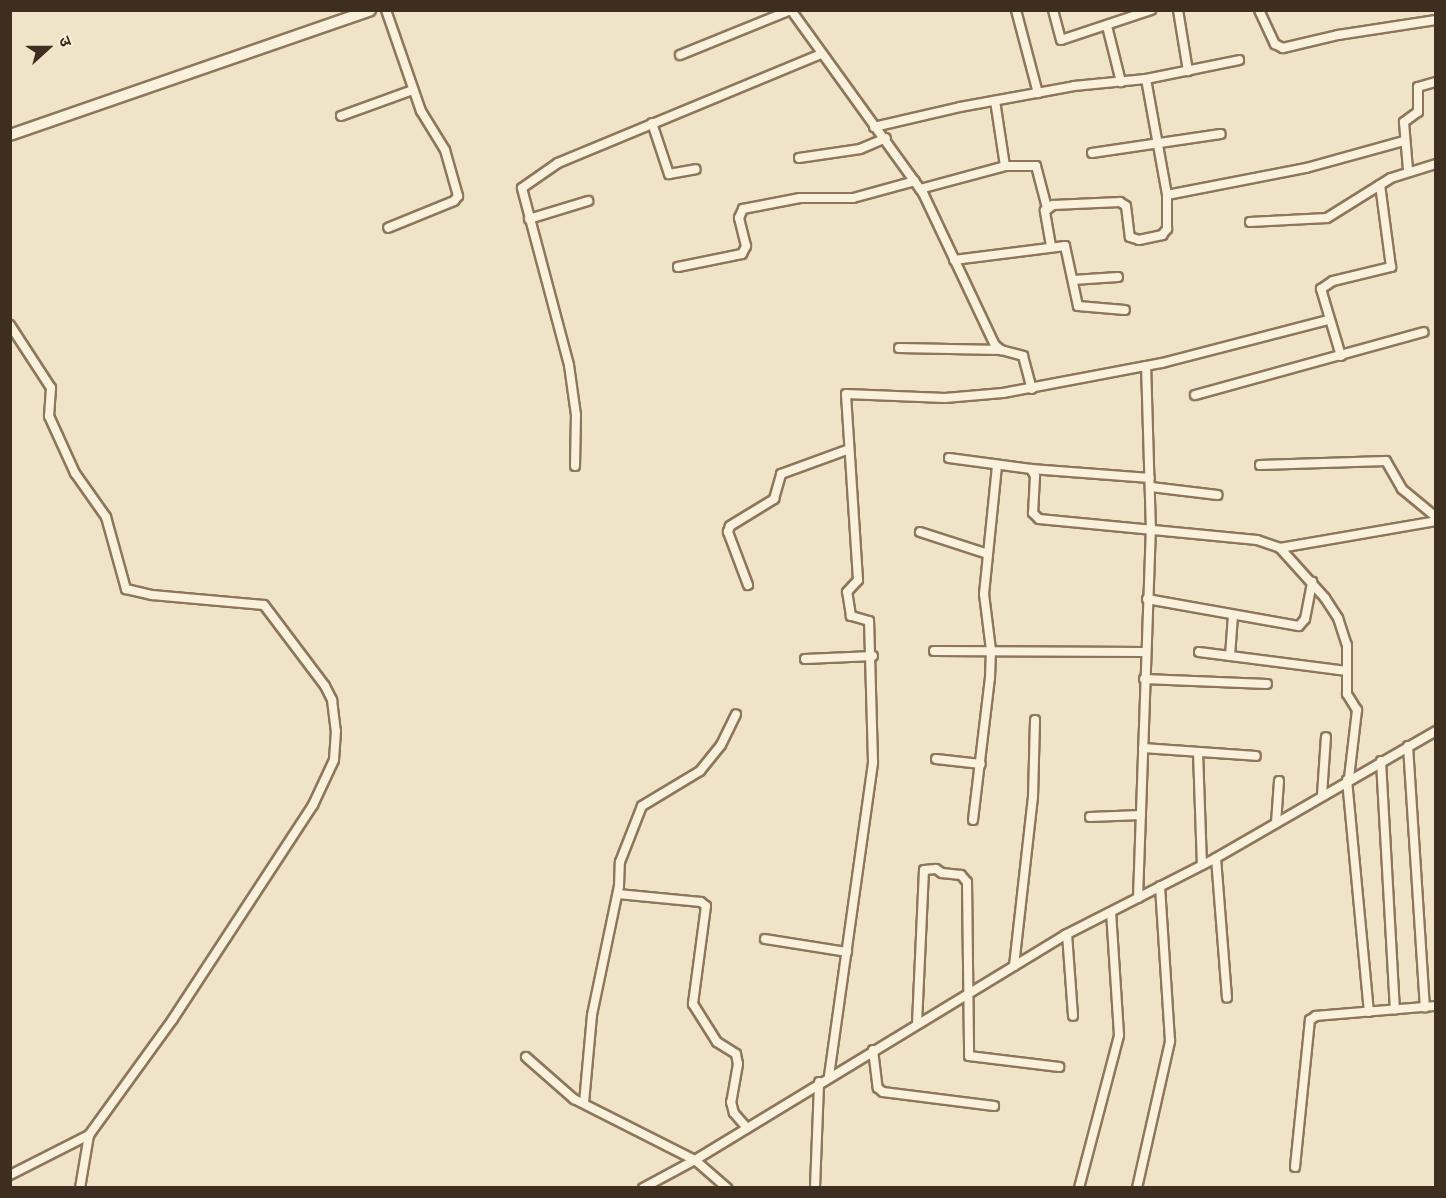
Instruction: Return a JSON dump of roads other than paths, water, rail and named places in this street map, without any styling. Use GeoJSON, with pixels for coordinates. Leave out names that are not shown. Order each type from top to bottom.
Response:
{"type":"FeatureCollection","features":[{"type":"Feature","properties":{"kind":"street"},"geometry":{"type":"LineString","coordinates":[[10,135],[370,10]]}},
{"type":"Feature","properties":{"kind":"street"},"geometry":{"type":"LineString","coordinates":[[386,10],[413,90],[428,126],[445,150],[458,196],[454,201],[388,228]]}},
{"type":"Feature","properties":{"kind":"street"},"geometry":{"type":"LineString","coordinates":[[680,55],[791,10],[874,127],[886,138],[917,185],[1001,350]]}},
{"type":"Feature","properties":{"kind":"street"},"geometry":{"type":"LineString","coordinates":[[1016,10],[1038,93]]}},
{"type":"Feature","properties":{"kind":"street"},"geometry":{"type":"LineString","coordinates":[[1053,10],[1061,40],[1107,26],[1135,13],[1150,10]]}},
{"type":"Feature","properties":{"kind":"street"},"geometry":{"type":"LineString","coordinates":[[1178,10],[1188,71]]}},
{"type":"Feature","properties":{"kind":"street"},"geometry":{"type":"LineString","coordinates":[[1259,10],[1275,44],[1283,48],[1338,35],[1436,20]]}},
{"type":"Feature","properties":{"kind":"street"},"geometry":{"type":"LineString","coordinates":[[1107,26],[1121,82]]}},
{"type":"Feature","properties":{"kind":"street"},"geometry":{"type":"LineString","coordinates":[[575,466],[574,391],[522,192],[534,177],[558,163],[821,54]]}},
{"type":"Feature","properties":{"kind":"street"},"geometry":{"type":"LineString","coordinates":[[874,127],[1038,93],[1146,79],[1239,60]]}},
{"type":"Feature","properties":{"kind":"street"},"geometry":{"type":"LineString","coordinates":[[1047,208],[1115,200],[1126,206],[1130,237],[1139,240],[1162,235],[1167,229],[1167,195],[1160,143],[1146,79]]}},
{"type":"Feature","properties":{"kind":"street"},"geometry":{"type":"LineString","coordinates":[[1408,170],[1404,122],[1418,112],[1418,87],[1436,82]]}},
{"type":"Feature","properties":{"kind":"street"},"geometry":{"type":"LineString","coordinates":[[341,116],[413,90]]}},
{"type":"Feature","properties":{"kind":"street"},"geometry":{"type":"LineString","coordinates":[[995,101],[1005,166]]}},
{"type":"Feature","properties":{"kind":"street"},"geometry":{"type":"LineString","coordinates":[[652,123],[669,174],[696,169]]}},
{"type":"Feature","properties":{"kind":"street"},"geometry":{"type":"LineString","coordinates":[[1092,153],[1221,134]]}},
{"type":"Feature","properties":{"kind":"street"},"geometry":{"type":"LineString","coordinates":[[799,158],[860,148],[886,138]]}},
{"type":"Feature","properties":{"kind":"street"},"geometry":{"type":"LineString","coordinates":[[1167,195],[1306,168],[1404,141]]}},
{"type":"Feature","properties":{"kind":"street"},"geometry":{"type":"LineString","coordinates":[[1250,222],[1327,218],[1408,170],[1436,164]]}},
{"type":"Feature","properties":{"kind":"street"},"geometry":{"type":"LineString","coordinates":[[678,267],[742,254],[746,246],[739,218],[743,209],[800,198],[860,197],[1005,166],[1036,166],[1047,208],[1051,246]]}},
{"type":"Feature","properties":{"kind":"street"},"geometry":{"type":"LineString","coordinates":[[1341,356],[1321,293],[1324,286],[1391,267],[1380,185]]}},
{"type":"Feature","properties":{"kind":"street"},"geometry":{"type":"LineString","coordinates":[[529,219],[588,201]]}},
{"type":"Feature","properties":{"kind":"street"},"geometry":{"type":"LineString","coordinates":[[954,260],[1051,246],[1069,249],[1078,306],[1125,310]]}},
{"type":"Feature","properties":{"kind":"street"},"geometry":{"type":"LineString","coordinates":[[1073,280],[1118,277]]}},
{"type":"Feature","properties":{"kind":"street"},"geometry":{"type":"LineString","coordinates":[[829,1076],[873,762],[873,656],[868,618],[849,612],[848,587],[858,585],[858,580],[845,398],[849,392],[945,398],[1032,389],[1146,366],[1328,320]]}},
{"type":"Feature","properties":{"kind":"street"},"geometry":{"type":"LineString","coordinates":[[10,325],[51,388],[49,416],[75,473],[106,517],[126,589],[152,595],[264,604],[325,686],[335,716],[334,760],[313,805],[173,1019],[89,1135],[80,1188]]}},
{"type":"Feature","properties":{"kind":"street"},"geometry":{"type":"LineString","coordinates":[[1195,395],[1423,332]]}},
{"type":"Feature","properties":{"kind":"street"},"geometry":{"type":"LineString","coordinates":[[899,348],[1001,350],[1025,358],[1032,389]]}},
{"type":"Feature","properties":{"kind":"street"},"geometry":{"type":"LineString","coordinates":[[1138,897],[1151,532],[1146,366]]}},
{"type":"Feature","properties":{"kind":"street"},"geometry":{"type":"LineString","coordinates":[[748,585],[728,532],[730,526],[774,499],[781,474],[848,450]]}},
{"type":"Feature","properties":{"kind":"street"},"geometry":{"type":"LineString","coordinates":[[949,458],[1031,470],[1150,482],[1218,495]]}},
{"type":"Feature","properties":{"kind":"street"},"geometry":{"type":"LineString","coordinates":[[1260,465],[1386,461],[1402,489],[1436,519]]}},
{"type":"Feature","properties":{"kind":"street"},"geometry":{"type":"LineString","coordinates":[[973,820],[981,764],[991,650],[984,609],[998,465]]}},
{"type":"Feature","properties":{"kind":"street"},"geometry":{"type":"LineString","coordinates":[[1031,470],[1035,476],[1033,513],[1039,519],[1151,532],[1257,540],[1280,548],[1312,582],[1338,618],[1347,645],[1348,700],[1357,710],[1348,779],[1369,1012]]}},
{"type":"Feature","properties":{"kind":"street"},"geometry":{"type":"LineString","coordinates":[[1280,548],[1436,519]]}},
{"type":"Feature","properties":{"kind":"street"},"geometry":{"type":"LineString","coordinates":[[920,532],[988,554]]}},
{"type":"Feature","properties":{"kind":"street"},"geometry":{"type":"LineString","coordinates":[[1147,599],[1299,627],[1305,619],[1312,582]]}},
{"type":"Feature","properties":{"kind":"street"},"geometry":{"type":"LineString","coordinates":[[1230,656],[1233,615]]}},
{"type":"Feature","properties":{"kind":"street"},"geometry":{"type":"LineString","coordinates":[[934,651],[1145,651]]}},
{"type":"Feature","properties":{"kind":"street"},"geometry":{"type":"LineString","coordinates":[[1198,652],[1347,671]]}},
{"type":"Feature","properties":{"kind":"street"},"geometry":{"type":"LineString","coordinates":[[805,659],[873,656]]}},
{"type":"Feature","properties":{"kind":"street"},"geometry":{"type":"LineString","coordinates":[[1144,679],[1267,684]]}},
{"type":"Feature","properties":{"kind":"street"},"geometry":{"type":"LineString","coordinates":[[584,1103],[591,1015],[618,894],[620,862],[642,806],[700,771],[721,745],[736,714]]}},
{"type":"Feature","properties":{"kind":"street"},"geometry":{"type":"LineString","coordinates":[[1014,966],[1033,797],[1035,720]]}},
{"type":"Feature","properties":{"kind":"street"},"geometry":{"type":"LineString","coordinates":[[643,1188],[695,1160],[819,1082],[1067,934],[1216,858],[1348,779],[1436,731]]}},
{"type":"Feature","properties":{"kind":"street"},"geometry":{"type":"LineString","coordinates":[[1322,795],[1326,737]]}},
{"type":"Feature","properties":{"kind":"street"},"geometry":{"type":"LineString","coordinates":[[1408,746],[1425,1007]]}},
{"type":"Feature","properties":{"kind":"street"},"geometry":{"type":"LineString","coordinates":[[1143,748],[1256,756]]}},
{"type":"Feature","properties":{"kind":"street"},"geometry":{"type":"LineString","coordinates":[[1198,752],[1202,865]]}},
{"type":"Feature","properties":{"kind":"street"},"geometry":{"type":"LineString","coordinates":[[936,759],[981,764]]}},
{"type":"Feature","properties":{"kind":"street"},"geometry":{"type":"LineString","coordinates":[[1381,761],[1395,1010]]}},
{"type":"Feature","properties":{"kind":"street"},"geometry":{"type":"LineString","coordinates":[[1276,823],[1279,781]]}},
{"type":"Feature","properties":{"kind":"street"},"geometry":{"type":"LineString","coordinates":[[1090,817],[1141,815]]}},
{"type":"Feature","properties":{"kind":"street"},"geometry":{"type":"LineString","coordinates":[[1216,858],[1227,998]]}},
{"type":"Feature","properties":{"kind":"street"},"geometry":{"type":"LineString","coordinates":[[917,1024],[925,868],[961,875],[967,882],[966,995],[969,1056],[1059,1067]]}},
{"type":"Feature","properties":{"kind":"street"},"geometry":{"type":"LineString","coordinates":[[1137,1188],[1170,1041],[1160,886]]}},
{"type":"Feature","properties":{"kind":"street"},"geometry":{"type":"LineString","coordinates":[[618,894],[701,902],[706,906],[693,1004],[717,1042],[736,1054],[738,1064],[731,1102],[734,1113],[747,1128]]}},
{"type":"Feature","properties":{"kind":"street"},"geometry":{"type":"LineString","coordinates":[[1079,1188],[1119,1035],[1111,912]]}},
{"type":"Feature","properties":{"kind":"street"},"geometry":{"type":"LineString","coordinates":[[1067,934],[1073,1016]]}},
{"type":"Feature","properties":{"kind":"street"},"geometry":{"type":"LineString","coordinates":[[765,939],[847,952]]}},
{"type":"Feature","properties":{"kind":"street"},"geometry":{"type":"LineString","coordinates":[[1295,1167],[1311,1020],[1316,1016],[1436,1006]]}},
{"type":"Feature","properties":{"kind":"street"},"geometry":{"type":"LineString","coordinates":[[873,1050],[878,1088],[883,1092],[994,1106]]}},
{"type":"Feature","properties":{"kind":"street"},"geometry":{"type":"LineString","coordinates":[[526,1057],[558,1088],[695,1160],[727,1188]]}},
{"type":"Feature","properties":{"kind":"street"},"geometry":{"type":"LineString","coordinates":[[815,1188],[819,1082]]}},
{"type":"Feature","properties":{"kind":"street"},"geometry":{"type":"LineString","coordinates":[[10,1175],[89,1135]]}},
{"type":"Feature","properties":{"kind":"street"},"geometry":{"type":"LineString","coordinates":[[816,1175],[822,1188]]}}]}
